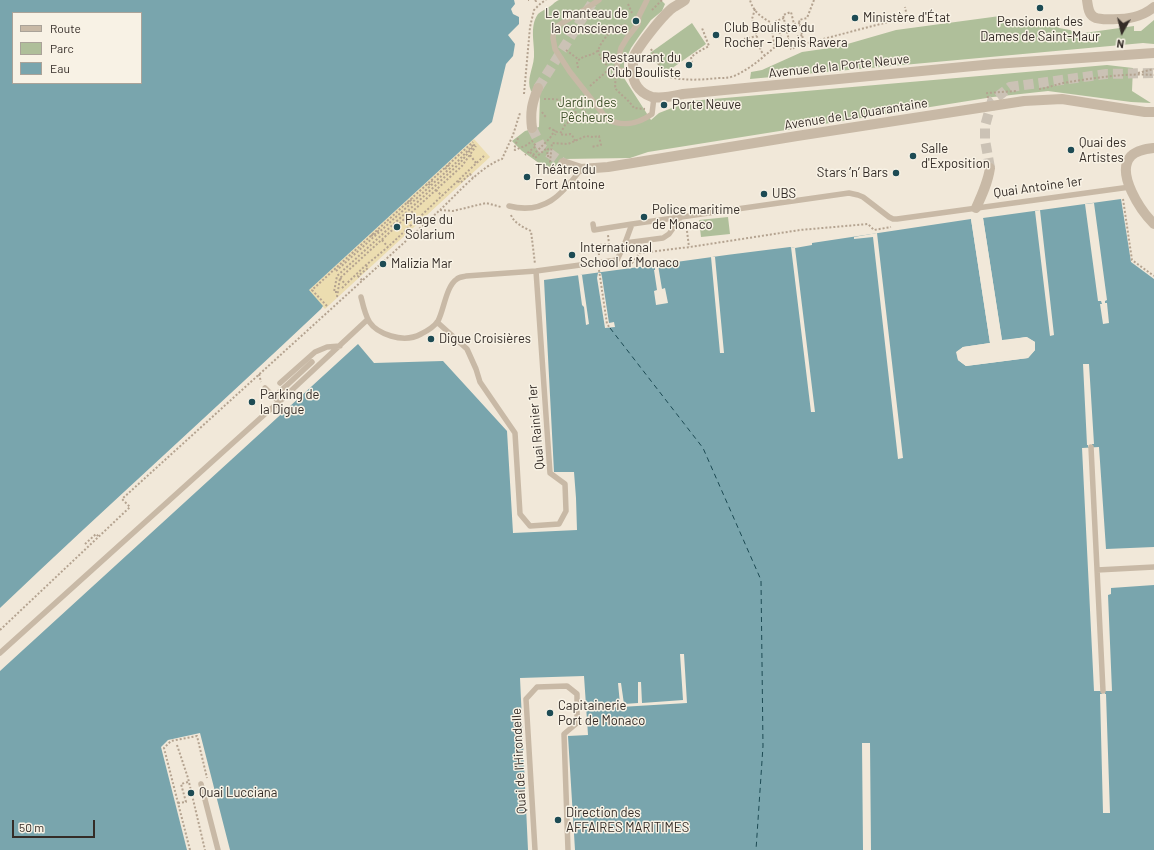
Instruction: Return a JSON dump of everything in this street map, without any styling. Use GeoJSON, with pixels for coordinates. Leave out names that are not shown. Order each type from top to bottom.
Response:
{"type":"FeatureCollection","features":[{"type":"Feature","properties":{"kind":"street"},"geometry":{"type":"LineString","coordinates":[[654,97],[641,91],[634,81],[632,72],[633,59],[649,35],[669,11],[686,0]]}},
{"type":"Feature","properties":{"kind":"street"},"geometry":{"type":"LineString","coordinates":[[1087,0],[1089,11],[1094,17],[1103,19],[1134,17],[1146,13],[1154,7]]}},
{"type":"Feature","properties":{"kind":"street","name":"Avenue de la Porte Neuve"},"geometry":{"type":"LineString","coordinates":[[654,97],[994,64],[1154,53]]}},
{"type":"Feature","properties":{"kind":"street"},"geometry":{"type":"LineString","coordinates":[[532,128],[532,102],[538,88]]}},
{"type":"Feature","properties":{"kind":"street","name":"Avenue de La Quarantaine"},"geometry":{"type":"LineString","coordinates":[[563,163],[581,169],[608,168],[1024,101],[1062,99],[1145,112],[1154,112]]}},
{"type":"Feature","properties":{"kind":"street"},"geometry":{"type":"LineString","coordinates":[[1154,148],[1137,152],[1129,158],[1126,170],[1130,187],[1144,213],[1154,224]]}},
{"type":"Feature","properties":{"kind":"street"},"geometry":{"type":"LineString","coordinates":[[976,208],[983,194],[990,168]]}},
{"type":"Feature","properties":{"kind":"lane"},"geometry":{"type":"LineString","coordinates":[[599,0],[559,25],[554,30],[553,38],[555,49],[570,72],[607,119],[616,123],[624,124],[638,122],[652,114],[654,97]]}},
{"type":"Feature","properties":{"kind":"lane"},"geometry":{"type":"LineString","coordinates":[[632,72],[618,70],[617,66],[621,48],[638,24],[647,0]]}},
{"type":"Feature","properties":{"kind":"lane"},"geometry":{"type":"LineString","coordinates":[[509,206],[526,209],[542,206],[558,195],[581,169]]}},
{"type":"Feature","properties":{"kind":"lane","name":"Quai Antoine 1er"},"geometry":{"type":"LineString","coordinates":[[683,216],[849,193],[858,194],[863,197],[892,219],[903,219],[1130,187]]}},
{"type":"Feature","properties":{"kind":"lane"},"geometry":{"type":"LineString","coordinates":[[593,224],[594,230],[683,216]]}},
{"type":"Feature","properties":{"kind":"lane"},"geometry":{"type":"LineString","coordinates":[[625,243],[663,238],[669,234],[683,216]]}},
{"type":"Feature","properties":{"kind":"lane"},"geometry":{"type":"LineString","coordinates":[[361,297],[367,320],[374,327],[384,333],[396,337],[409,338],[418,336],[429,330],[438,322],[450,288],[456,279],[466,276],[536,271],[617,260],[632,224]]}},
{"type":"Feature","properties":{"kind":"lane","name":"Quai Rainier 1er"},"geometry":{"type":"LineString","coordinates":[[438,322],[467,349],[480,382],[515,433],[520,514],[530,526],[559,524],[566,511],[565,484],[550,473],[536,271]]}},
{"type":"Feature","properties":{"kind":"lane"},"geometry":{"type":"LineString","coordinates":[[0,653],[279,402],[367,320]]}},
{"type":"Feature","properties":{"kind":"lane"},"geometry":{"type":"LineString","coordinates":[[280,383],[315,352],[327,347],[340,346]]}},
{"type":"Feature","properties":{"kind":"lane"},"geometry":{"type":"LineString","coordinates":[[274,397],[312,362]]}},
{"type":"Feature","properties":{"kind":"lane"},"geometry":{"type":"LineString","coordinates":[[266,388],[279,402]]}},
{"type":"Feature","properties":{"kind":"lane"},"geometry":{"type":"LineString","coordinates":[[1091,447],[1103,691]]}},
{"type":"Feature","properties":{"kind":"lane"},"geometry":{"type":"LineString","coordinates":[[1097,570],[1154,567]]}},
{"type":"Feature","properties":{"kind":"lane","name":"Quai de l’Hirondelle"},"geometry":{"type":"LineString","coordinates":[[535,850],[526,699],[537,687],[567,686],[577,694],[577,723],[564,734],[568,850]]}},
{"type":"Feature","properties":{"kind":"lane"},"geometry":{"type":"LineString","coordinates":[[201,784],[218,850]]}},
{"type":"Feature","properties":{"kind":"path"},"geometry":{"type":"LineString","coordinates":[[523,98],[530,26],[534,10],[546,0]]}},
{"type":"Feature","properties":{"kind":"path"},"geometry":{"type":"LineString","coordinates":[[650,46],[665,76],[675,79],[697,80],[732,77],[765,56],[775,47],[770,22],[760,16],[750,0]]}},
{"type":"Feature","properties":{"kind":"path"},"geometry":{"type":"LineString","coordinates":[[803,35],[798,36],[800,46],[792,49],[783,15],[791,12],[794,24],[800,22],[799,20],[808,18],[814,0]]}},
{"type":"Feature","properties":{"kind":"path"},"geometry":{"type":"LineString","coordinates":[[800,22],[804,44],[907,18],[905,7]]}},
{"type":"Feature","properties":{"kind":"path"},"geometry":{"type":"LineString","coordinates":[[755,9],[752,19],[761,51],[765,56]]}},
{"type":"Feature","properties":{"kind":"path"},"geometry":{"type":"LineString","coordinates":[[784,18],[776,21],[782,41],[789,39]]}},
{"type":"Feature","properties":{"kind":"path"},"geometry":{"type":"LineString","coordinates":[[580,72],[577,62],[585,56],[592,55],[598,50],[607,34],[623,25],[638,24]]}},
{"type":"Feature","properties":{"kind":"path"},"geometry":{"type":"LineString","coordinates":[[692,63],[691,57],[709,46],[702,28]]}},
{"type":"Feature","properties":{"kind":"path"},"geometry":{"type":"LineString","coordinates":[[744,39],[757,36]]}},
{"type":"Feature","properties":{"kind":"path"},"geometry":{"type":"LineString","coordinates":[[566,50],[579,60]]}},
{"type":"Feature","properties":{"kind":"path"},"geometry":{"type":"LineString","coordinates":[[598,50],[600,58],[605,65],[618,70]]}},
{"type":"Feature","properties":{"kind":"path"},"geometry":{"type":"LineString","coordinates":[[1038,89],[1084,80],[1134,74],[1154,69]]}},
{"type":"Feature","properties":{"kind":"path"},"geometry":{"type":"LineString","coordinates":[[576,115],[584,117],[585,112],[576,101],[587,93],[591,85],[606,72],[618,70]]}},
{"type":"Feature","properties":{"kind":"path"},"geometry":{"type":"LineString","coordinates":[[618,70],[616,90],[634,108],[652,110]]}},
{"type":"Feature","properties":{"kind":"path"},"geometry":{"type":"LineString","coordinates":[[1134,74],[1154,75]]}},
{"type":"Feature","properties":{"kind":"path"},"geometry":{"type":"LineString","coordinates":[[587,81],[591,85]]}},
{"type":"Feature","properties":{"kind":"path"},"geometry":{"type":"LineString","coordinates":[[988,106],[987,93],[1017,90]]}},
{"type":"Feature","properties":{"kind":"path"},"geometry":{"type":"LineString","coordinates":[[544,99],[556,99],[568,103],[575,108],[576,115]]}},
{"type":"Feature","properties":{"kind":"path"},"geometry":{"type":"LineString","coordinates":[[0,630],[130,507],[122,499],[440,210],[473,178],[495,162],[502,159],[513,135],[520,113]]}},
{"type":"Feature","properties":{"kind":"path"},"geometry":{"type":"LineString","coordinates":[[575,141],[570,134],[560,134],[565,125],[576,115]]}},
{"type":"Feature","properties":{"kind":"path"},"geometry":{"type":"LineString","coordinates":[[549,130],[550,128],[555,130]]}},
{"type":"Feature","properties":{"kind":"path"},"geometry":{"type":"LineString","coordinates":[[555,130],[557,132],[555,136]]}},
{"type":"Feature","properties":{"kind":"path"},"geometry":{"type":"LineString","coordinates":[[533,155],[550,138],[555,130]]}},
{"type":"Feature","properties":{"kind":"path"},"geometry":{"type":"LineString","coordinates":[[549,172],[553,167],[550,162],[552,142],[568,144],[586,136],[599,136],[601,145],[591,147]]}},
{"type":"Feature","properties":{"kind":"path"},"geometry":{"type":"LineString","coordinates":[[518,138],[514,149],[515,150],[532,141],[536,146],[525,155]]}},
{"type":"Feature","properties":{"kind":"path"},"geometry":{"type":"LineString","coordinates":[[335,270],[377,230],[395,220],[414,204],[431,184],[450,170],[462,166],[467,147],[474,144]]}},
{"type":"Feature","properties":{"kind":"path"},"geometry":{"type":"LineString","coordinates":[[327,306],[312,290],[414,204],[435,189],[474,144]]}},
{"type":"Feature","properties":{"kind":"path"},"geometry":{"type":"LineString","coordinates":[[337,297],[340,278],[382,240],[395,220],[394,214],[449,163],[466,152],[474,144]]}},
{"type":"Feature","properties":{"kind":"path"},"geometry":{"type":"LineString","coordinates":[[1108,147],[1120,146]]}},
{"type":"Feature","properties":{"kind":"path"},"geometry":{"type":"LineString","coordinates":[[530,152],[535,158],[547,148],[547,156],[550,156]]}},
{"type":"Feature","properties":{"kind":"path"},"geometry":{"type":"LineString","coordinates":[[466,152],[476,163]]}},
{"type":"Feature","properties":{"kind":"path"},"geometry":{"type":"LineString","coordinates":[[342,288],[366,265],[388,247],[484,156]]}},
{"type":"Feature","properties":{"kind":"path"},"geometry":{"type":"LineString","coordinates":[[449,163],[450,170]]}},
{"type":"Feature","properties":{"kind":"path"},"geometry":{"type":"LineString","coordinates":[[444,168],[450,170]]}},
{"type":"Feature","properties":{"kind":"path"},"geometry":{"type":"LineString","coordinates":[[458,181],[460,183],[470,174],[473,178]]}},
{"type":"Feature","properties":{"kind":"path"},"geometry":{"type":"LineString","coordinates":[[431,180],[431,184],[442,196]]}},
{"type":"Feature","properties":{"kind":"path"},"geometry":{"type":"LineString","coordinates":[[426,184],[428,186],[431,184]]}},
{"type":"Feature","properties":{"kind":"path"},"geometry":{"type":"LineString","coordinates":[[1123,195],[1132,260],[1154,276]]}},
{"type":"Feature","properties":{"kind":"path"},"geometry":{"type":"LineString","coordinates":[[413,197],[414,204]]}},
{"type":"Feature","properties":{"kind":"path"},"geometry":{"type":"LineString","coordinates":[[407,202],[414,204]]}},
{"type":"Feature","properties":{"kind":"path"},"geometry":{"type":"LineString","coordinates":[[440,210],[453,211],[486,203],[502,207],[501,210]]}},
{"type":"Feature","properties":{"kind":"path"},"geometry":{"type":"LineString","coordinates":[[511,215],[512,219],[518,224],[531,231],[536,271]]}},
{"type":"Feature","properties":{"kind":"path"},"geometry":{"type":"LineString","coordinates":[[683,216],[690,247]]}},
{"type":"Feature","properties":{"kind":"path"},"geometry":{"type":"LineString","coordinates":[[624,264],[632,263],[640,253],[800,230],[868,224],[874,230]]}},
{"type":"Feature","properties":{"kind":"path"},"geometry":{"type":"LineString","coordinates":[[607,228],[609,244],[598,245],[601,267],[598,268],[607,324],[610,328]]}},
{"type":"Feature","properties":{"kind":"path"},"geometry":{"type":"LineString","coordinates":[[337,292],[334,292],[339,275],[362,254],[377,235],[377,230]]}},
{"type":"Feature","properties":{"kind":"path"},"geometry":{"type":"LineString","coordinates":[[372,235],[377,235]]}},
{"type":"Feature","properties":{"kind":"path"},"geometry":{"type":"LineString","coordinates":[[382,240],[388,247]]}},
{"type":"Feature","properties":{"kind":"path"},"geometry":{"type":"LineString","coordinates":[[354,251],[355,252],[358,250],[360,246]]}},
{"type":"Feature","properties":{"kind":"path"},"geometry":{"type":"LineString","coordinates":[[358,250],[364,256]]}},
{"type":"Feature","properties":{"kind":"path"},"geometry":{"type":"LineString","coordinates":[[362,280],[358,276],[368,268],[366,265]]}},
{"type":"Feature","properties":{"kind":"path"},"geometry":{"type":"LineString","coordinates":[[335,270],[339,275]]}},
{"type":"Feature","properties":{"kind":"path"},"geometry":{"type":"LineString","coordinates":[[340,278],[346,285]]}},
{"type":"Feature","properties":{"kind":"path"},"geometry":{"type":"LineString","coordinates":[[85,544],[96,534],[98,536]]}},
{"type":"Feature","properties":{"kind":"path"},"geometry":{"type":"LineString","coordinates":[[0,623],[4,626]]}},
{"type":"Feature","properties":{"kind":"path"},"geometry":{"type":"LineString","coordinates":[[190,850],[164,748],[171,741],[197,736],[208,782],[201,784]]}},
{"type":"Feature","properties":{"kind":"path"},"geometry":{"type":"LineString","coordinates":[[177,745],[205,850]]}},
{"type":"Feature","properties":{"kind":"path"},"geometry":{"type":"LineString","coordinates":[[178,803],[186,802],[181,784],[188,782]]}},
{"type":"Feature","properties":{"kind":"green space","name":"Jardin des Pêcheurs"},"geometry":{"type":"Polygon","coordinates":[[[559,0],[661,0],[665,4],[662,11],[651,20],[640,35],[631,48],[624,63],[624,78],[651,120],[659,113],[690,101],[1107,65],[1133,68],[1132,91],[1151,103],[1131,102],[1048,91],[993,97],[648,152],[630,158],[563,159],[550,171],[522,151],[512,141],[525,131],[539,127],[540,95],[531,91],[529,82],[534,57],[533,30],[535,19],[538,14],[559,0]]]}},
{"type":"Feature","properties":{"kind":"green space"},"geometry":{"type":"Polygon","coordinates":[[[1000,16],[1003,23],[1057,18],[1059,28],[1070,30],[1077,34],[1134,26],[1134,31],[1141,31],[1154,20],[1154,44],[1143,43],[750,79],[751,72],[762,70],[802,52],[837,47],[896,30],[1000,16]]]}},
{"type":"Feature","properties":{"kind":"green space"},"geometry":{"type":"Polygon","coordinates":[[[692,23],[706,44],[664,74],[650,53],[692,23]]]}},
{"type":"Feature","properties":{"kind":"green space"},"geometry":{"type":"Polygon","coordinates":[[[728,217],[730,234],[701,237],[699,220],[728,217]]]}},
{"type":"Feature","properties":{"kind":"sand","name":"Plage du Solarium"},"geometry":{"type":"Polygon","coordinates":[[[474,139],[490,157],[325,309],[308,291],[474,139]]]}},
{"type":"Feature","properties":{"kind":"water"},"geometry":{"type":"Polygon","coordinates":[[[0,0],[514,0],[515,4],[511,9],[513,14],[519,17],[519,24],[508,35],[515,44],[513,56],[506,64],[492,122],[309,290],[323,306],[321,309],[0,608],[0,0]]]}},
{"type":"Feature","properties":{"kind":"water"},"geometry":{"type":"Polygon","coordinates":[[[1121,199],[1131,262],[1154,279],[1154,547],[1106,549],[1099,447],[1082,448],[1094,691],[1112,691],[1108,595],[1111,594],[1111,588],[1154,585],[1154,850],[575,850],[568,736],[588,735],[584,676],[520,678],[528,850],[230,850],[200,733],[168,740],[161,747],[187,850],[0,850],[0,671],[358,344],[374,363],[443,361],[507,431],[513,533],[577,530],[574,472],[554,472],[544,280],[790,247],[795,248],[812,245],[812,243],[971,219],[990,343],[963,347],[957,352],[958,360],[966,366],[1028,358],[1035,350],[1035,342],[1026,337],[1002,341],[983,218],[1121,199]]]}},
{"type":"Feature","properties":{"kind":"pier"},"geometry":{"type":"Polygon","coordinates":[[[1094,203],[1107,300],[1105,303],[1107,303],[1109,323],[1103,324],[1100,304],[1102,304],[1101,301],[1098,301],[1085,204],[1094,203]]]}},
{"type":"Feature","properties":{"kind":"pier"},"geometry":{"type":"Polygon","coordinates":[[[1040,210],[1054,335],[1050,336],[1035,211],[1040,210]]]}},
{"type":"Feature","properties":{"kind":"pier"},"geometry":{"type":"Polygon","coordinates":[[[981,218],[983,218],[1002,340],[1027,337],[1035,342],[1035,350],[1028,358],[966,366],[958,360],[956,352],[963,347],[990,343],[971,219],[973,219],[992,343],[990,345],[964,349],[959,353],[960,359],[967,364],[1027,356],[1033,349],[1033,343],[1026,339],[1002,343],[1000,341],[981,218]]]}},
{"type":"Feature","properties":{"kind":"pier"},"geometry":{"type":"Polygon","coordinates":[[[877,233],[903,458],[898,459],[873,237],[854,239],[854,237],[877,233]]]}},
{"type":"Feature","properties":{"kind":"pier"},"geometry":{"type":"Polygon","coordinates":[[[791,247],[795,248],[815,412],[811,412],[791,247]]]}},
{"type":"Feature","properties":{"kind":"pier"},"geometry":{"type":"Polygon","coordinates":[[[711,257],[715,257],[724,353],[720,353],[711,257]]]}},
{"type":"Feature","properties":{"kind":"pier"},"geometry":{"type":"Polygon","coordinates":[[[658,265],[662,289],[665,288],[668,303],[656,305],[654,291],[657,290],[654,270],[655,266],[658,265]]]}},
{"type":"Feature","properties":{"kind":"pier"},"geometry":{"type":"Polygon","coordinates":[[[598,273],[601,273],[602,277],[609,323],[614,322],[615,327],[605,328],[597,278],[598,273]]]}},
{"type":"Feature","properties":{"kind":"pier"},"geometry":{"type":"Polygon","coordinates":[[[578,275],[582,275],[589,324],[586,325],[584,307],[582,305],[578,275]]]}},
{"type":"Feature","properties":{"kind":"pier"},"geometry":{"type":"Polygon","coordinates":[[[1083,364],[1089,364],[1094,444],[1092,444],[1092,447],[1088,447],[1087,445],[1083,364]]]}},
{"type":"Feature","properties":{"kind":"pier"},"geometry":{"type":"Polygon","coordinates":[[[680,654],[684,654],[687,703],[587,709],[586,706],[620,704],[618,683],[621,683],[624,704],[638,703],[638,682],[641,682],[642,703],[683,700],[680,654]]]}},
{"type":"Feature","properties":{"kind":"pier"},"geometry":{"type":"Polygon","coordinates":[[[1102,691],[1106,694],[1110,813],[1103,813],[1100,694],[1102,694],[1102,691]]]}},
{"type":"Feature","properties":{"kind":"pier"},"geometry":{"type":"Polygon","coordinates":[[[862,743],[870,743],[871,850],[863,850],[862,743]]]}},
{"type":"Feature","properties":{"kind":"ferry route"},"geometry":{"type":"LineString","coordinates":[[610,328],[703,448],[761,580],[763,746],[756,850]]}},
{"type":"Feature","properties":{"kind":"tunnel"},"geometry":{"type":"LineString","coordinates":[[538,88],[594,0]]}},
{"type":"Feature","properties":{"kind":"tunnel"},"geometry":{"type":"LineString","coordinates":[[990,168],[985,140],[985,126],[992,101],[1010,87],[1106,74],[1154,73]]}},
{"type":"Feature","properties":{"kind":"tunnel"},"geometry":{"type":"LineString","coordinates":[[532,128],[542,148],[563,163]]}},
{"type":"Feature","properties":{"kind":"place","name":"Pensionnat des Dames de Saint-Maur"},"geometry":{"type":"Point","coordinates":[1040,8]}},
{"type":"Feature","properties":{"kind":"place","name":"Ministère d'État"},"geometry":{"type":"Point","coordinates":[855,18]}},
{"type":"Feature","properties":{"kind":"place","name":"Le manteau de la conscience"},"geometry":{"type":"Point","coordinates":[636,21]}},
{"type":"Feature","properties":{"kind":"place","name":"Club Bouliste du Rocher - Denis Ravera"},"geometry":{"type":"Point","coordinates":[716,35]}},
{"type":"Feature","properties":{"kind":"place","name":"Restaurant du Club Bouliste"},"geometry":{"type":"Point","coordinates":[689,65]}},
{"type":"Feature","properties":{"kind":"place","name":"Porte Neuve"},"geometry":{"type":"Point","coordinates":[664,105]}},
{"type":"Feature","properties":{"kind":"place","name":"Quai des Artistes"},"geometry":{"type":"Point","coordinates":[1071,150]}},
{"type":"Feature","properties":{"kind":"place","name":"Salle d'Exposition"},"geometry":{"type":"Point","coordinates":[913,156]}},
{"type":"Feature","properties":{"kind":"place","name":"Stars ’n’ Bars"},"geometry":{"type":"Point","coordinates":[896,173]}},
{"type":"Feature","properties":{"kind":"place","name":"Théâtre du Fort Antoine"},"geometry":{"type":"Point","coordinates":[527,177]}},
{"type":"Feature","properties":{"kind":"place","name":"UBS"},"geometry":{"type":"Point","coordinates":[764,194]}},
{"type":"Feature","properties":{"kind":"place","name":"Police maritime de Monaco"},"geometry":{"type":"Point","coordinates":[644,217]}},
{"type":"Feature","properties":{"kind":"place","name":"Plage du Solarium"},"geometry":{"type":"Point","coordinates":[397,227]}},
{"type":"Feature","properties":{"kind":"place","name":"International School of Monaco"},"geometry":{"type":"Point","coordinates":[572,255]}},
{"type":"Feature","properties":{"kind":"place","name":"Malizia Mar"},"geometry":{"type":"Point","coordinates":[383,264]}},
{"type":"Feature","properties":{"kind":"place","name":"Digue Croisières"},"geometry":{"type":"Point","coordinates":[431,339]}},
{"type":"Feature","properties":{"kind":"place","name":"Parking de la Digue"},"geometry":{"type":"Point","coordinates":[252,402]}},
{"type":"Feature","properties":{"kind":"place","name":"Capitainerie Port de Monaco"},"geometry":{"type":"Point","coordinates":[550,713]}},
{"type":"Feature","properties":{"kind":"place","name":"Quai Lucciana"},"geometry":{"type":"Point","coordinates":[191,793]}},
{"type":"Feature","properties":{"kind":"place","name":"Direction des AFFAIRES MARITIMES"},"geometry":{"type":"Point","coordinates":[558,820]}}]}
